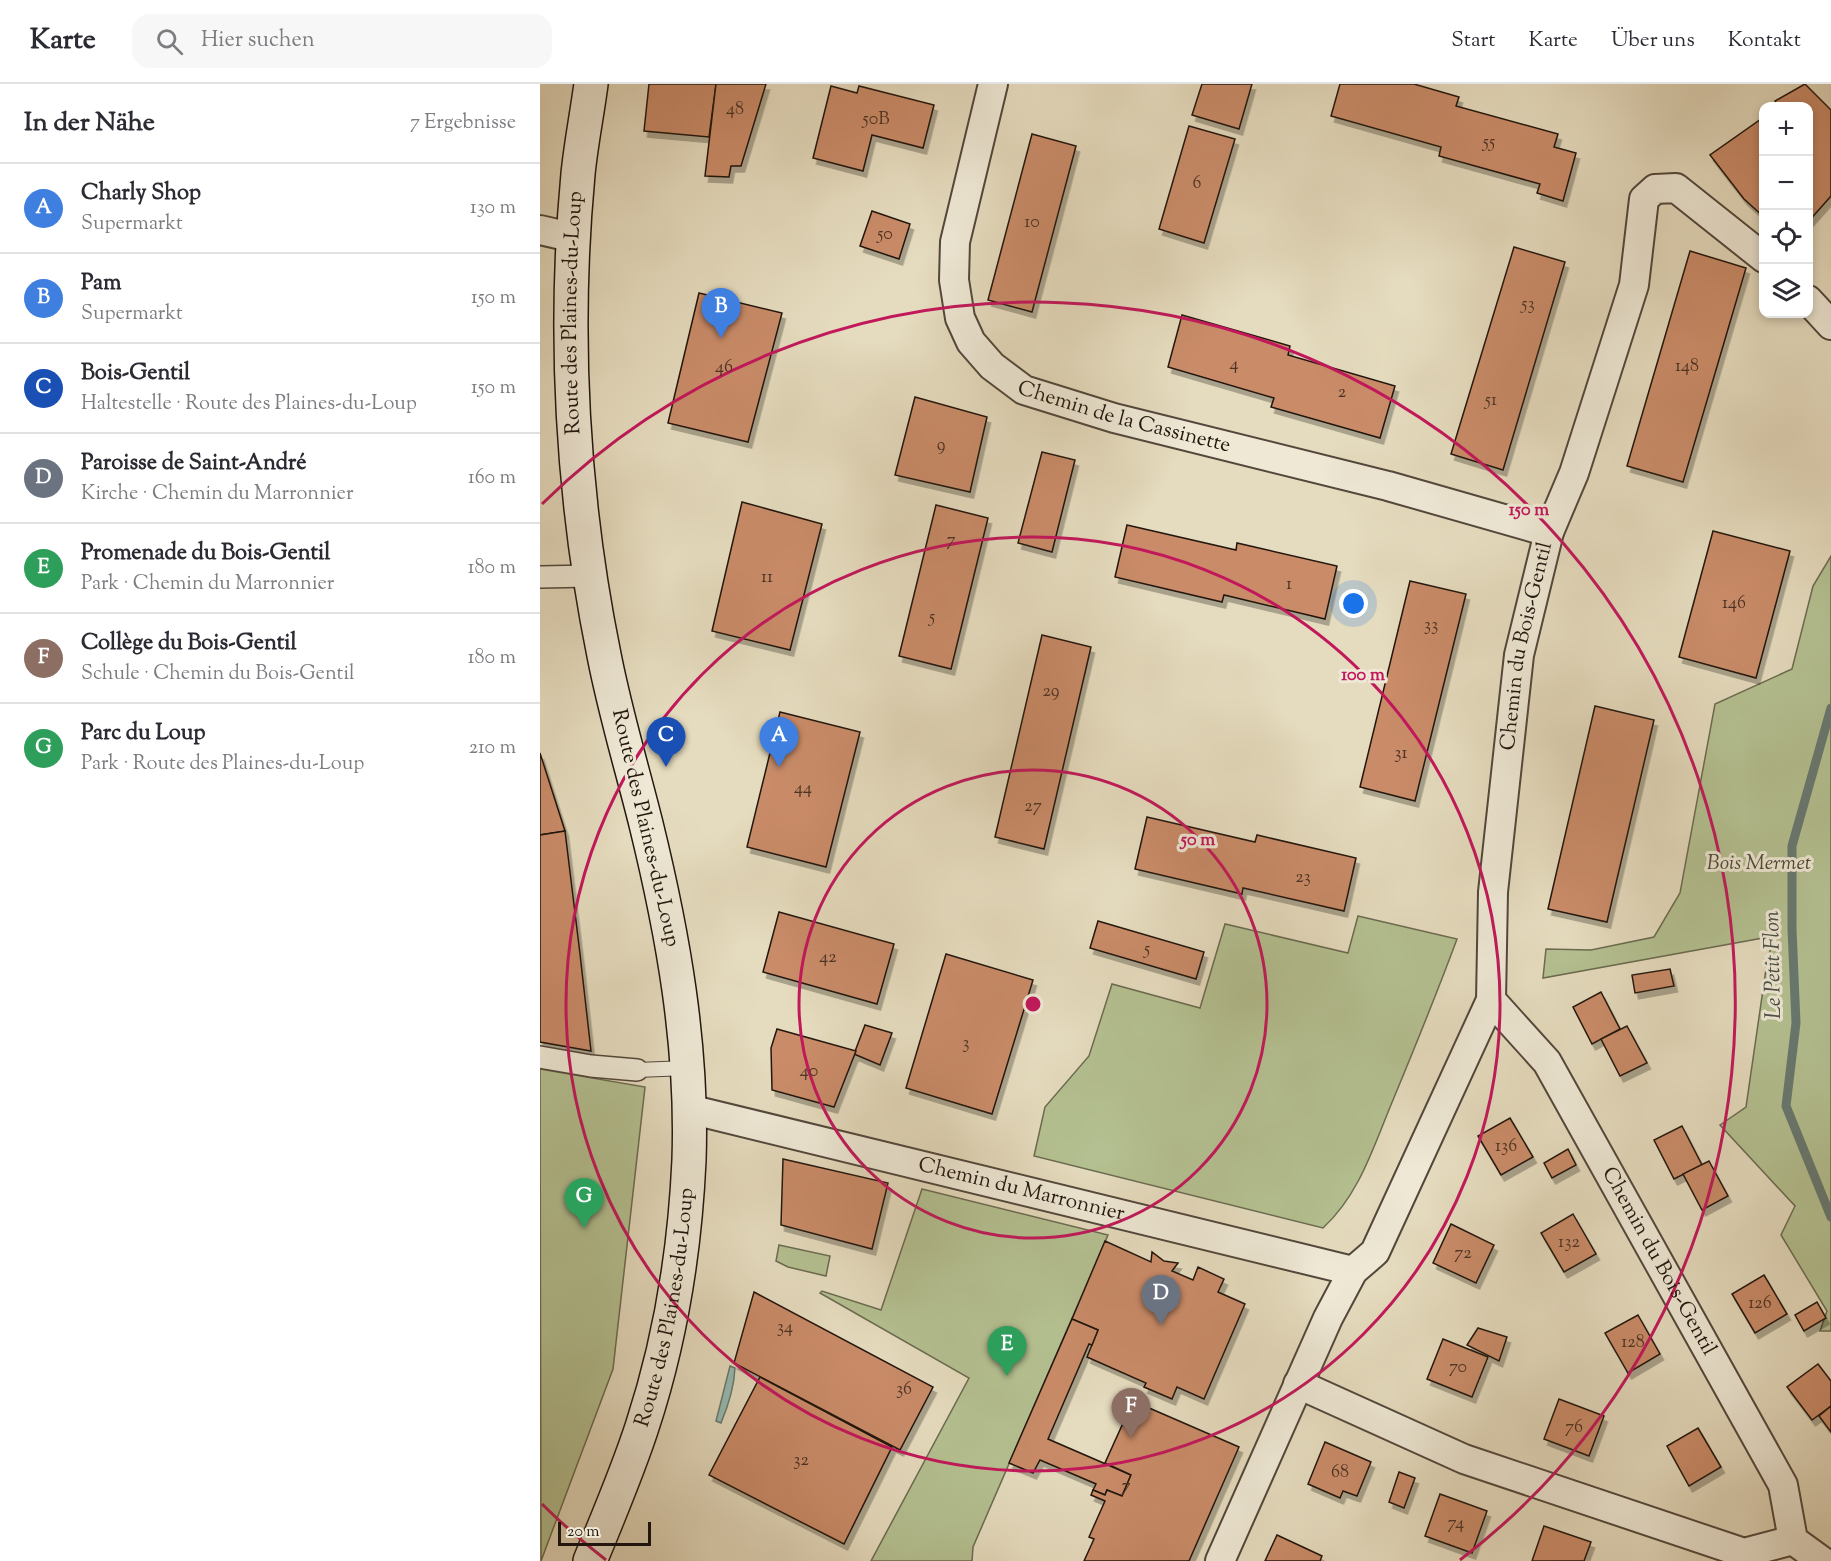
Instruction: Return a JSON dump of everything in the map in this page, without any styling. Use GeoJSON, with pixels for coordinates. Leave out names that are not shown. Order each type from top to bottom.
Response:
{"type":"FeatureCollection","features":[{"type":"Feature","properties":{"kind":"main road","name":"Route des Plaines-du-Loup"},"geometry":{"type":"LineString","coordinates":[[590,1561],[642,1426],[669,1321],[684,1218],[689,1159],[687,1068],[676,964],[657,871],[604,656],[591,576],[577,456],[571,313],[578,173],[591,84]]}},
{"type":"Feature","properties":{"kind":"street","name":"Chemin de la Cassinette"},"geometry":{"type":"LineString","coordinates":[[993,84],[955,242],[954,280],[960,318],[971,342],[992,366],[1023,390],[1114,418],[1388,486],[1549,532]]}},
{"type":"Feature","properties":{"kind":"street","name":"Chemin du Bois-Gentil"},"geometry":{"type":"LineString","coordinates":[[1220,1561],[1298,1384],[1353,1271],[1375,1251],[1491,1000],[1493,892],[1519,655],[1549,532],[1574,472],[1634,285],[1644,200],[1655,189],[1676,188],[1759,254]]}},
{"type":"Feature","properties":{"kind":"street"},"geometry":{"type":"LineString","coordinates":[[540,230],[575,238]]}},
{"type":"Feature","properties":{"kind":"street"},"geometry":{"type":"LineString","coordinates":[[1813,305],[1831,325]]}},
{"type":"Feature","properties":{"kind":"street"},"geometry":{"type":"LineString","coordinates":[[540,577],[591,576]]}},
{"type":"Feature","properties":{"kind":"street","name":"Chemin du Bois-Gentil"},"geometry":{"type":"LineString","coordinates":[[1491,1000],[1547,1062],[1722,1373],[1783,1485],[1793,1540]]}},
{"type":"Feature","properties":{"kind":"street"},"geometry":{"type":"LineString","coordinates":[[540,1057],[591,1066],[638,1070]]}},
{"type":"Feature","properties":{"kind":"street","name":"Chemin du Marronnier"},"geometry":{"type":"LineString","coordinates":[[689,1110],[1353,1271]]}},
{"type":"Feature","properties":{"kind":"street"},"geometry":{"type":"LineString","coordinates":[[1298,1384],[1464,1459],[1744,1553],[1793,1540],[1822,1561]]}},
{"type":"Feature","properties":{"kind":"lane"},"geometry":{"type":"LineString","coordinates":[[638,1070],[687,1068]]}},
{"type":"Feature","properties":{"kind":"green space","name":"Bois Mermet"},"geometry":{"type":"Polygon","coordinates":[[[1831,556],[1831,1331],[1820,1331],[1827,1311],[1781,1235],[1795,1206],[1720,1125],[1746,1107],[1767,962],[1774,936],[1543,978],[1546,949],[1591,950],[1654,937],[1680,893],[1715,704],[1792,669],[1813,586],[1831,556]]]}},
{"type":"Feature","properties":{"kind":"green space"},"geometry":{"type":"Polygon","coordinates":[[[1358,916],[1457,939],[1365,1168],[1347,1200],[1323,1228],[1034,1156],[1045,1107],[1089,1056],[1112,984],[1200,1008],[1225,924],[1348,953],[1358,916]]]}},
{"type":"Feature","properties":{"kind":"green space"},"geometry":{"type":"Polygon","coordinates":[[[540,1069],[645,1087],[613,1369],[541,1561],[540,1069]]]}},
{"type":"Feature","properties":{"kind":"green space"},"geometry":{"type":"Polygon","coordinates":[[[922,1189],[1108,1235],[973,1547],[972,1561],[871,1561],[969,1378],[820,1293],[822,1291],[881,1310],[922,1189]]]}},
{"type":"Feature","properties":{"kind":"green space"},"geometry":{"type":"Polygon","coordinates":[[[779,1245],[830,1256],[826,1276],[788,1267],[776,1261],[779,1245]]]}},
{"type":"Feature","properties":{"kind":"water"},"geometry":{"type":"Polygon","coordinates":[[[730,1366],[735,1368],[734,1382],[721,1423],[716,1421],[730,1366]]]}},
{"type":"Feature","properties":{"kind":"building"},"geometry":{"type":"Polygon","coordinates":[[[649,84],[716,84],[709,137],[644,131],[649,84]]]}},
{"type":"Feature","properties":{"kind":"building"},"geometry":{"type":"Polygon","coordinates":[[[716,84],[766,84],[741,166],[731,166],[729,177],[705,176],[716,84]]]}},
{"type":"Feature","properties":{"kind":"building"},"geometry":{"type":"Polygon","coordinates":[[[1202,84],[1252,84],[1239,129],[1192,115],[1202,84]]]}},
{"type":"Feature","properties":{"kind":"building"},"geometry":{"type":"Polygon","coordinates":[[[1340,84],[1414,84],[1459,97],[1456,106],[1558,134],[1554,147],[1576,153],[1563,201],[1537,193],[1540,184],[1439,156],[1441,147],[1331,116],[1340,84]]]}},
{"type":"Feature","properties":{"kind":"building"},"geometry":{"type":"Polygon","coordinates":[[[1805,84],[1831,110],[1831,196],[1813,216],[1813,102],[1775,101],[1805,84]]]}},
{"type":"Feature","properties":{"kind":"building"},"geometry":{"type":"Polygon","coordinates":[[[831,86],[857,93],[859,86],[934,105],[923,148],[872,135],[863,171],[813,158],[831,86]]]}},
{"type":"Feature","properties":{"kind":"building"},"geometry":{"type":"Polygon","coordinates":[[[1759,121],[1759,212],[1744,199],[1710,155],[1759,121]]]}},
{"type":"Feature","properties":{"kind":"building"},"geometry":{"type":"Polygon","coordinates":[[[1189,126],[1235,139],[1204,243],[1159,229],[1189,126]]]}},
{"type":"Feature","properties":{"kind":"building"},"geometry":{"type":"Polygon","coordinates":[[[1032,134],[1076,146],[1032,312],[988,300],[1032,134]]]}},
{"type":"Feature","properties":{"kind":"building"},"geometry":{"type":"Polygon","coordinates":[[[872,211],[910,224],[899,259],[860,246],[872,211]]]}},
{"type":"Feature","properties":{"kind":"building"},"geometry":{"type":"Polygon","coordinates":[[[1514,247],[1565,262],[1503,470],[1451,454],[1514,247]]]}},
{"type":"Feature","properties":{"kind":"building"},"geometry":{"type":"Polygon","coordinates":[[[1690,251],[1746,268],[1683,482],[1627,466],[1690,251]]]}},
{"type":"Feature","properties":{"kind":"building"},"geometry":{"type":"Polygon","coordinates":[[[699,293],[782,313],[748,442],[668,423],[699,293]]]}},
{"type":"Feature","properties":{"kind":"building"},"geometry":{"type":"Polygon","coordinates":[[[1182,315],[1290,346],[1288,355],[1395,386],[1380,438],[1271,407],[1274,398],[1168,367],[1182,315]]]}},
{"type":"Feature","properties":{"kind":"building"},"geometry":{"type":"Polygon","coordinates":[[[915,397],[987,417],[970,492],[895,475],[915,397]]]}},
{"type":"Feature","properties":{"kind":"building"},"geometry":{"type":"Polygon","coordinates":[[[1042,452],[1075,460],[1052,552],[1018,543],[1042,452]]]}},
{"type":"Feature","properties":{"kind":"building"},"geometry":{"type":"Polygon","coordinates":[[[742,502],[822,524],[790,650],[712,631],[742,502]]]}},
{"type":"Feature","properties":{"kind":"building"},"geometry":{"type":"Polygon","coordinates":[[[936,505],[988,518],[951,669],[899,656],[936,505]]]}},
{"type":"Feature","properties":{"kind":"building"},"geometry":{"type":"Polygon","coordinates":[[[1127,525],[1236,550],[1237,543],[1337,566],[1325,619],[1224,595],[1222,602],[1115,577],[1127,525]]]}},
{"type":"Feature","properties":{"kind":"building"},"geometry":{"type":"Polygon","coordinates":[[[1713,531],[1790,551],[1756,678],[1679,657],[1713,531]]]}},
{"type":"Feature","properties":{"kind":"building"},"geometry":{"type":"Polygon","coordinates":[[[1410,581],[1466,594],[1415,801],[1360,787],[1410,581]]]}},
{"type":"Feature","properties":{"kind":"building"},"geometry":{"type":"Polygon","coordinates":[[[1042,635],[1091,647],[1044,849],[995,837],[1042,635]]]}},
{"type":"Feature","properties":{"kind":"building"},"geometry":{"type":"Polygon","coordinates":[[[1595,706],[1654,720],[1607,922],[1548,909],[1595,706]]]}},
{"type":"Feature","properties":{"kind":"building"},"geometry":{"type":"Polygon","coordinates":[[[780,712],[860,732],[826,867],[747,847],[780,712]]]}},
{"type":"Feature","properties":{"kind":"building"},"geometry":{"type":"Polygon","coordinates":[[[540,753],[565,831],[540,835],[540,753]]]}},
{"type":"Feature","properties":{"kind":"building"},"geometry":{"type":"Polygon","coordinates":[[[1147,817],[1255,842],[1257,835],[1356,858],[1344,911],[1243,888],[1242,894],[1135,869],[1147,817]]]}},
{"type":"Feature","properties":{"kind":"building"},"geometry":{"type":"Polygon","coordinates":[[[565,831],[591,1051],[540,1042],[540,835],[565,831]]]}},
{"type":"Feature","properties":{"kind":"building"},"geometry":{"type":"Polygon","coordinates":[[[779,912],[894,944],[877,1004],[763,972],[779,912]]]}},
{"type":"Feature","properties":{"kind":"building"},"geometry":{"type":"Polygon","coordinates":[[[1098,921],[1204,952],[1196,979],[1090,948],[1098,921]]]}},
{"type":"Feature","properties":{"kind":"building"},"geometry":{"type":"Polygon","coordinates":[[[946,954],[1033,980],[992,1114],[906,1088],[946,954]]]}},
{"type":"Feature","properties":{"kind":"building"},"geometry":{"type":"Polygon","coordinates":[[[1670,969],[1674,986],[1635,993],[1632,975],[1670,969]]]}},
{"type":"Feature","properties":{"kind":"building"},"geometry":{"type":"Polygon","coordinates":[[[1601,992],[1620,1029],[1592,1044],[1573,1007],[1601,992]]]}},
{"type":"Feature","properties":{"kind":"building"},"geometry":{"type":"Polygon","coordinates":[[[865,1025],[892,1033],[880,1065],[854,1054],[865,1025]]]}},
{"type":"Feature","properties":{"kind":"building"},"geometry":{"type":"Polygon","coordinates":[[[1627,1026],[1647,1063],[1620,1076],[1601,1039],[1627,1026]]]}},
{"type":"Feature","properties":{"kind":"building"},"geometry":{"type":"Polygon","coordinates":[[[777,1029],[856,1051],[834,1107],[772,1090],[771,1048],[777,1029]]]}},
{"type":"Feature","properties":{"kind":"building"},"geometry":{"type":"Polygon","coordinates":[[[1510,1118],[1533,1157],[1501,1175],[1478,1136],[1510,1118]]]}},
{"type":"Feature","properties":{"kind":"building"},"geometry":{"type":"Polygon","coordinates":[[[1682,1126],[1702,1165],[1674,1179],[1654,1140],[1682,1126]]]}},
{"type":"Feature","properties":{"kind":"building"},"geometry":{"type":"Polygon","coordinates":[[[1568,1149],[1576,1165],[1552,1178],[1544,1163],[1568,1149]]]}},
{"type":"Feature","properties":{"kind":"building"},"geometry":{"type":"Polygon","coordinates":[[[783,1159],[888,1183],[872,1249],[781,1225],[783,1159]]]}},
{"type":"Feature","properties":{"kind":"building"},"geometry":{"type":"Polygon","coordinates":[[[1709,1161],[1728,1196],[1702,1210],[1683,1174],[1709,1161]]]}},
{"type":"Feature","properties":{"kind":"building"},"geometry":{"type":"Polygon","coordinates":[[[1573,1214],[1596,1254],[1564,1272],[1541,1233],[1573,1214]]]}},
{"type":"Feature","properties":{"kind":"building"},"geometry":{"type":"Polygon","coordinates":[[[1451,1224],[1494,1245],[1476,1283],[1433,1263],[1451,1224]]]}},
{"type":"Feature","properties":{"kind":"building"},"geometry":{"type":"Polygon","coordinates":[[[1105,1241],[1151,1262],[1152,1252],[1164,1261],[1178,1263],[1172,1271],[1193,1280],[1198,1267],[1224,1279],[1218,1292],[1245,1304],[1204,1399],[1177,1387],[1172,1399],[1144,1387],[1146,1383],[1087,1357],[1098,1330],[1072,1319],[1105,1241]]]}},
{"type":"Feature","properties":{"kind":"building"},"geometry":{"type":"Polygon","coordinates":[[[1764,1275],[1787,1314],[1755,1333],[1732,1294],[1764,1275]]]}},
{"type":"Feature","properties":{"kind":"building"},"geometry":{"type":"Polygon","coordinates":[[[754,1292],[933,1387],[900,1450],[734,1363],[754,1292]]]}},
{"type":"Feature","properties":{"kind":"building"},"geometry":{"type":"Polygon","coordinates":[[[1817,1302],[1826,1318],[1804,1331],[1795,1315],[1817,1302]]]}},
{"type":"Feature","properties":{"kind":"building"},"geometry":{"type":"Polygon","coordinates":[[[1638,1315],[1660,1354],[1628,1373],[1605,1333],[1638,1315]]]}},
{"type":"Feature","properties":{"kind":"building"},"geometry":{"type":"Polygon","coordinates":[[[1072,1319],[1098,1330],[1092,1345],[1089,1344],[1048,1439],[1131,1475],[1122,1496],[1107,1490],[1105,1495],[1093,1490],[1096,1484],[1040,1460],[1033,1473],[1009,1463],[1072,1319]]]}},
{"type":"Feature","properties":{"kind":"building"},"geometry":{"type":"Polygon","coordinates":[[[1478,1328],[1507,1337],[1499,1361],[1467,1345],[1478,1328]]]}},
{"type":"Feature","properties":{"kind":"building"},"geometry":{"type":"Polygon","coordinates":[[[1443,1339],[1488,1357],[1472,1397],[1427,1379],[1443,1339]]]}},
{"type":"Feature","properties":{"kind":"building"},"geometry":{"type":"Polygon","coordinates":[[[1818,1364],[1831,1381],[1831,1406],[1812,1420],[1787,1387],[1818,1364]]]}},
{"type":"Feature","properties":{"kind":"building"},"geometry":{"type":"Polygon","coordinates":[[[760,1377],[892,1447],[844,1544],[709,1475],[760,1377]]]}},
{"type":"Feature","properties":{"kind":"building"},"geometry":{"type":"Polygon","coordinates":[[[1559,1399],[1604,1416],[1589,1456],[1544,1439],[1559,1399]]]}},
{"type":"Feature","properties":{"kind":"building"},"geometry":{"type":"Polygon","coordinates":[[[1133,1401],[1239,1447],[1189,1561],[1084,1561],[1094,1539],[1089,1537],[1105,1501],[1091,1495],[1093,1490],[1105,1495],[1107,1490],[1122,1496],[1131,1475],[1105,1463],[1133,1401]]]}},
{"type":"Feature","properties":{"kind":"building"},"geometry":{"type":"Polygon","coordinates":[[[1831,1406],[1831,1432],[1819,1416],[1831,1406]]]}},
{"type":"Feature","properties":{"kind":"building"},"geometry":{"type":"Polygon","coordinates":[[[1698,1428],[1721,1467],[1689,1486],[1667,1446],[1698,1428]]]}},
{"type":"Feature","properties":{"kind":"building"},"geometry":{"type":"Polygon","coordinates":[[[1325,1442],[1371,1462],[1357,1496],[1343,1491],[1340,1498],[1308,1484],[1325,1442]]]}},
{"type":"Feature","properties":{"kind":"building"},"geometry":{"type":"Polygon","coordinates":[[[1399,1472],[1415,1478],[1404,1508],[1389,1502],[1399,1472]]]}},
{"type":"Feature","properties":{"kind":"building"},"geometry":{"type":"Polygon","coordinates":[[[1440,1494],[1487,1511],[1472,1553],[1425,1536],[1440,1494]]]}},
{"type":"Feature","properties":{"kind":"building"},"geometry":{"type":"Polygon","coordinates":[[[1544,1526],[1591,1542],[1584,1561],[1532,1561],[1544,1526]]]}},
{"type":"Feature","properties":{"kind":"building"},"geometry":{"type":"Polygon","coordinates":[[[1277,1535],[1322,1556],[1320,1561],[1265,1561],[1277,1535]]]}},
{"type":"Feature","properties":{"kind":"waterway","name":"Le Petit Flon"},"geometry":{"type":"LineString","coordinates":[[1831,708],[1792,846],[1792,929],[1796,1023],[1786,1106],[1831,1217]]}},
{"type":"Feature","properties":{"kind":"place","name":"Pam"},"geometry":{"type":"Point","coordinates":[721,338]}},
{"type":"Feature","properties":{"kind":"place","name":"Bois-Gentil"},"geometry":{"type":"Point","coordinates":[666,767]}},
{"type":"Feature","properties":{"kind":"place","name":"Charly Shop"},"geometry":{"type":"Point","coordinates":[779,767]}},
{"type":"Feature","properties":{"kind":"place","name":"Parc du Loup"},"geometry":{"type":"Point","coordinates":[584,1228]}},
{"type":"Feature","properties":{"kind":"place","name":"Paroisse de Saint-André"},"geometry":{"type":"Point","coordinates":[1161,1325]}},
{"type":"Feature","properties":{"kind":"place","name":"Promenade du Bois-Gentil"},"geometry":{"type":"Point","coordinates":[1007,1376]}},
{"type":"Feature","properties":{"kind":"place","name":"Collège du Bois-Gentil"},"geometry":{"type":"Point","coordinates":[1131,1438]}}]}
